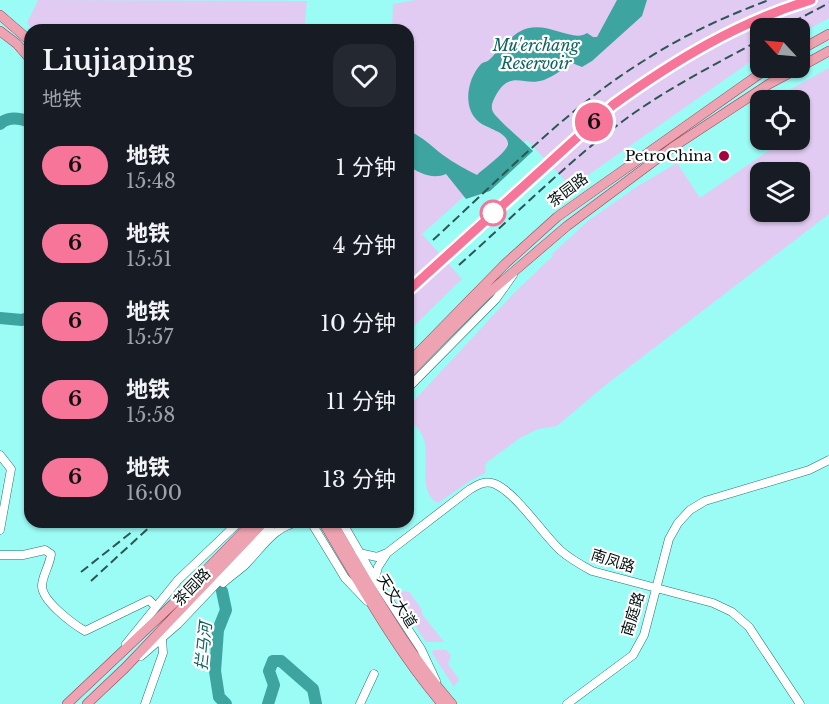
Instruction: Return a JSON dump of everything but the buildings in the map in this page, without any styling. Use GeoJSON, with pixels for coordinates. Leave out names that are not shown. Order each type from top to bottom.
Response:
{"type":"FeatureCollection","features":[{"type":"Feature","properties":{"kind":"main road"},"geometry":{"type":"LineString","coordinates":[[0,15],[24,36]]}},
{"type":"Feature","properties":{"kind":"main road"},"geometry":{"type":"LineString","coordinates":[[0,31],[24,53]]}},
{"type":"Feature","properties":{"kind":"main road"},"geometry":{"type":"LineString","coordinates":[[810,44],[829,34]]}},
{"type":"Feature","properties":{"kind":"main road","name":"茶园路"},"geometry":{"type":"LineString","coordinates":[[810,62],[828,53]]}},
{"type":"Feature","properties":{"kind":"main road","name":"茶园路"},"geometry":{"type":"LineString","coordinates":[[414,368],[481,295],[505,264],[567,209],[754,78]]}},
{"type":"Feature","properties":{"kind":"main road","name":"茶园路"},"geometry":{"type":"LineString","coordinates":[[414,357],[481,295],[515,271],[567,226],[673,147],[780,78]]}},
{"type":"Feature","properties":{"kind":"main road","name":"茶园路"},"geometry":{"type":"LineString","coordinates":[[87,704],[125,668],[175,608],[248,528]]}},
{"type":"Feature","properties":{"kind":"main road","name":"茶园路"},"geometry":{"type":"LineString","coordinates":[[67,704],[117,655],[175,608],[265,528]]}},
{"type":"Feature","properties":{"kind":"main road","name":"天文大道"},"geometry":{"type":"LineString","coordinates":[[327,528],[377,612],[442,704]]}},
{"type":"Feature","properties":{"kind":"main road","name":"天文大道"},"geometry":{"type":"LineString","coordinates":[[336,528],[383,609],[452,704]]}},
{"type":"Feature","properties":{"kind":"street","name":"茶园路"},"geometry":{"type":"LineString","coordinates":[[414,382],[496,299],[515,271]]}},
{"type":"Feature","properties":{"kind":"street"},"geometry":{"type":"LineString","coordinates":[[0,455],[11,469],[0,530]]}},
{"type":"Feature","properties":{"kind":"street","name":"南庭路"},"geometry":{"type":"LineString","coordinates":[[567,704],[633,655],[644,635],[669,539],[678,523],[690,510],[705,501],[801,472],[829,460]]}},
{"type":"Feature","properties":{"kind":"street","name":"南凤路"},"geometry":{"type":"LineString","coordinates":[[387,553],[469,490],[481,483],[493,483],[506,491],[561,551],[575,562],[592,571],[713,603],[732,612],[749,627],[800,704]]}},
{"type":"Feature","properties":{"kind":"street","name":"茶园路"},"geometry":{"type":"LineString","coordinates":[[117,655],[178,580],[233,528]]}},
{"type":"Feature","properties":{"kind":"street","name":"茶园路"},"geometry":{"type":"LineString","coordinates":[[125,668],[162,639],[266,528]]}},
{"type":"Feature","properties":{"kind":"street"},"geometry":{"type":"LineString","coordinates":[[201,600],[243,566],[282,528]]}},
{"type":"Feature","properties":{"kind":"street","name":"天文大道"},"geometry":{"type":"LineString","coordinates":[[315,528],[345,578],[377,612]]}},
{"type":"Feature","properties":{"kind":"street","name":"天文大道"},"geometry":{"type":"LineString","coordinates":[[345,528],[375,579],[421,649],[442,693]]}},
{"type":"Feature","properties":{"kind":"street"},"geometry":{"type":"LineString","coordinates":[[0,555],[23,555],[45,550],[51,554],[51,562],[42,586],[46,597],[74,625],[85,631],[149,600],[155,606]]}},
{"type":"Feature","properties":{"kind":"street"},"geometry":{"type":"LineString","coordinates":[[359,553],[377,556],[387,553]]}},
{"type":"Feature","properties":{"kind":"street"},"geometry":{"type":"LineString","coordinates":[[375,579],[378,567],[387,553]]}},
{"type":"Feature","properties":{"kind":"street"},"geometry":{"type":"LineString","coordinates":[[145,704],[163,653],[162,639]]}},
{"type":"Feature","properties":{"kind":"street"},"geometry":{"type":"LineString","coordinates":[[360,704],[374,674]]}},
{"type":"Feature","properties":{"kind":"shaded area"},"geometry":{"type":"Polygon","coordinates":[[[38,0],[307,1],[305,24],[27,23],[38,0]]]}},
{"type":"Feature","properties":{"kind":"shaded area"},"geometry":{"type":"Polygon","coordinates":[[[416,0],[829,0],[829,18],[810,28],[810,18],[750,18],[750,62],[571,187],[527,140],[422,234],[462,279],[414,326],[414,24],[392,24],[393,4],[416,0]]]}},
{"type":"Feature","properties":{"kind":"shaded area"},"geometry":{"type":"Polygon","coordinates":[[[829,68],[829,214],[603,387],[557,426],[538,429],[520,438],[486,463],[485,473],[438,503],[431,498],[426,482],[425,445],[423,437],[414,424],[414,401],[514,293],[588,221],[638,186],[677,163],[700,198],[750,163],[750,222],[810,222],[810,162],[752,162],[770,150],[810,150],[810,90],[789,90],[829,68]]]}},
{"type":"Feature","properties":{"kind":"shaded area"},"geometry":{"type":"Polygon","coordinates":[[[395,590],[409,592],[421,608],[422,614],[444,642],[426,642],[394,593],[395,590]]]}},
{"type":"Feature","properties":{"kind":"shaded area"},"geometry":{"type":"Polygon","coordinates":[[[433,650],[446,650],[451,655],[448,664],[459,679],[454,687],[432,653],[433,650]]]}},
{"type":"Feature","properties":{"kind":"water","name":"Mu'erchang Reservoir"},"geometry":{"type":"Polygon","coordinates":[[[617,0],[647,0],[642,16],[592,61],[582,67],[572,63],[544,80],[512,81],[502,87],[493,101],[492,110],[533,151],[490,191],[466,199],[446,174],[426,175],[414,170],[414,134],[451,161],[477,175],[501,155],[507,146],[507,139],[479,122],[470,109],[468,93],[476,70],[492,58],[498,50],[510,43],[516,34],[528,28],[538,27],[581,36],[587,33],[597,37],[617,0]]]}},
{"type":"Feature","properties":{"kind":"waterway","name":"拦马河"},"geometry":{"type":"LineString","coordinates":[[0,124],[7,120],[24,120]]}},
{"type":"Feature","properties":{"kind":"waterway","name":"拦马河"},"geometry":{"type":"LineString","coordinates":[[0,318],[24,319]]}},
{"type":"Feature","properties":{"kind":"waterway","name":"拦马河"},"geometry":{"type":"LineString","coordinates":[[222,591],[226,610],[218,630],[215,671],[219,697],[226,704]]}},
{"type":"Feature","properties":{"kind":"waterway","name":"拦马河"},"geometry":{"type":"LineString","coordinates":[[268,704],[274,685],[269,671],[273,661],[281,661],[313,689],[316,704]]}},
{"type":"Feature","properties":{"kind":"railway"},"geometry":{"type":"LineString","coordinates":[[433,240],[535,145],[616,79],[690,34],[769,0]]}},
{"type":"Feature","properties":{"kind":"railway"},"geometry":{"type":"LineString","coordinates":[[414,285],[579,134],[637,88],[708,43],[759,19],[811,0]]}},
{"type":"Feature","properties":{"kind":"railway"},"geometry":{"type":"LineString","coordinates":[[800,18],[829,3]]}},
{"type":"Feature","properties":{"kind":"railway"},"geometry":{"type":"LineString","coordinates":[[459,265],[560,173],[623,121],[673,88],[750,45]]}},
{"type":"Feature","properties":{"kind":"railway"},"geometry":{"type":"LineString","coordinates":[[91,581],[148,528]]}},
{"type":"Feature","properties":{"kind":"railway"},"geometry":{"type":"LineString","coordinates":[[81,572],[133,531]]}},
{"type":"Feature","properties":{"kind":"metro line","name":"6"},"geometry":{"type":"LineString","coordinates":[[414,286],[613,105],[692,52],[722,36],[756,20],[811,0]]}},
{"type":"Feature","properties":{"kind":"place","name":"PetroChina"},"geometry":{"type":"Point","coordinates":[724,156]}}]}
